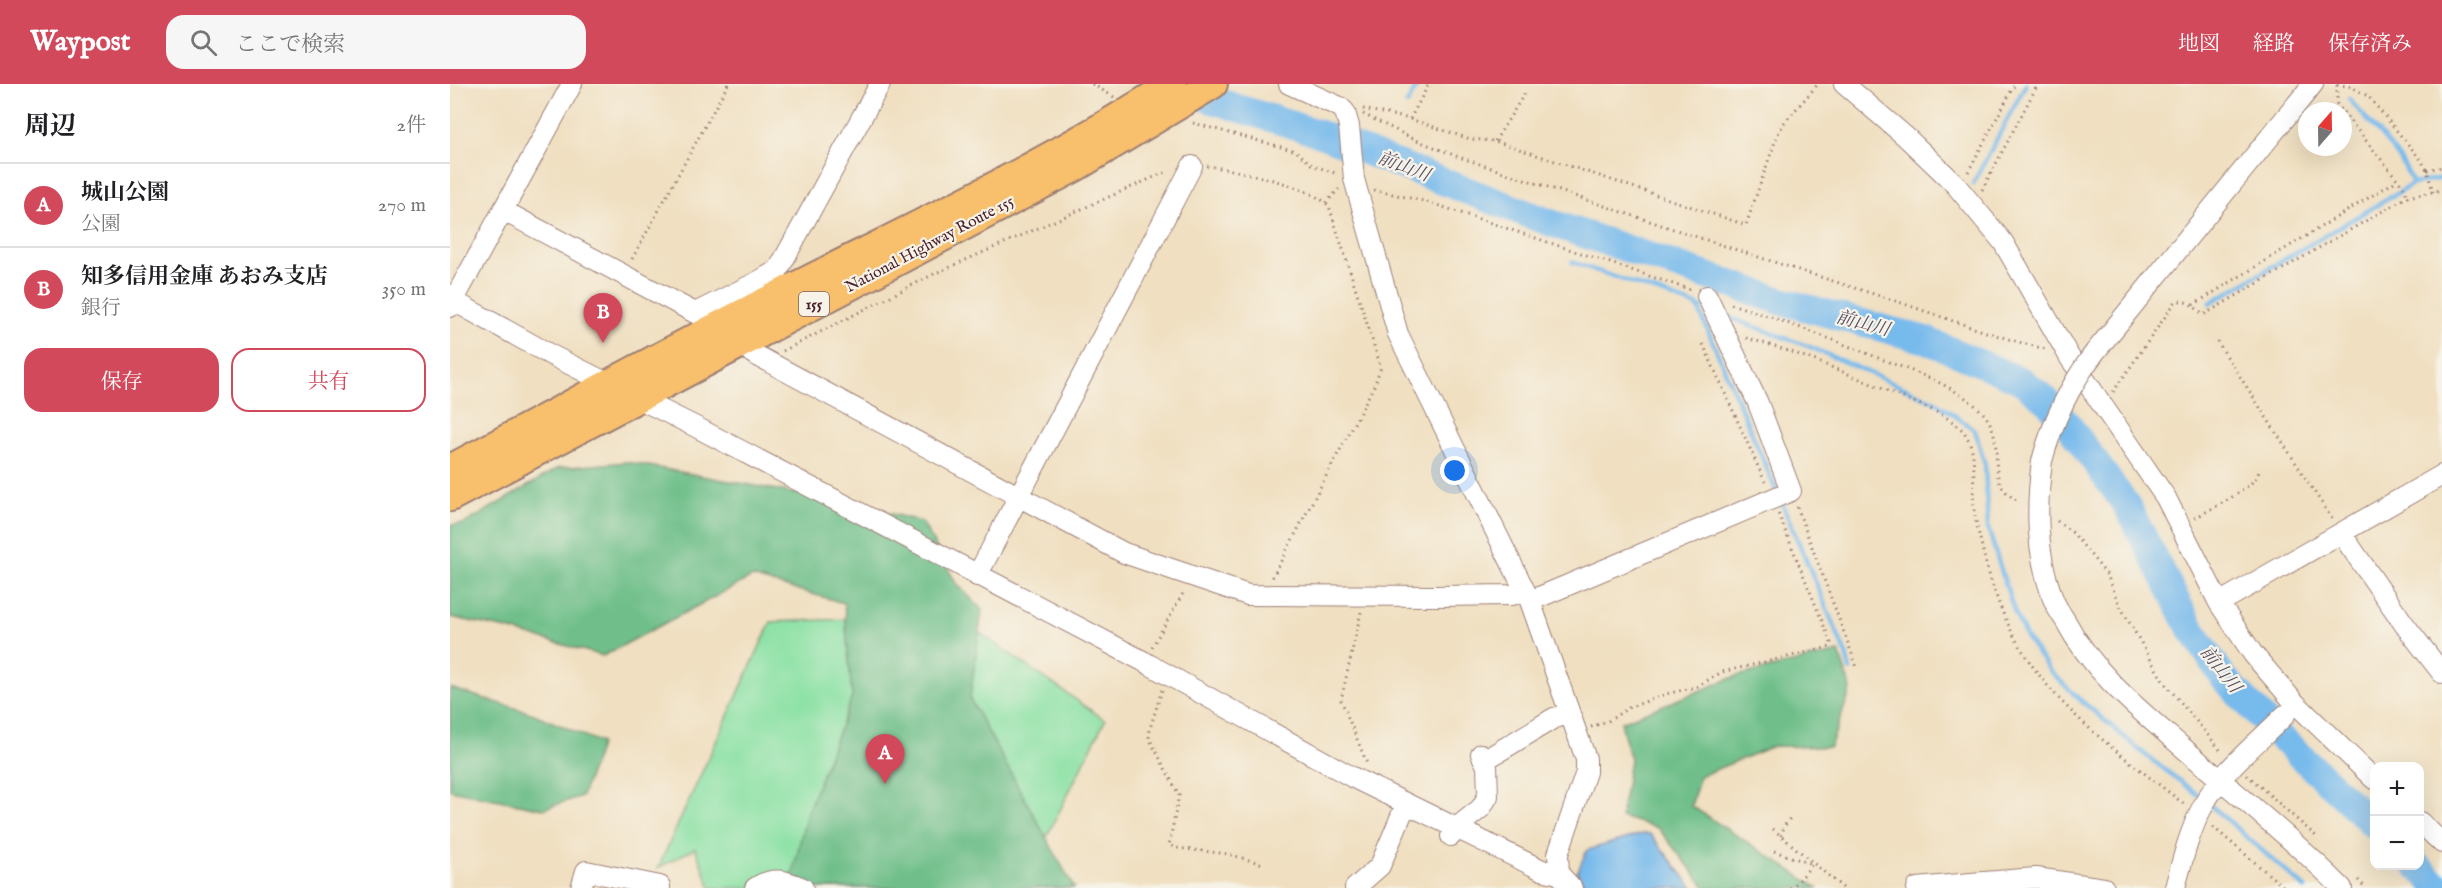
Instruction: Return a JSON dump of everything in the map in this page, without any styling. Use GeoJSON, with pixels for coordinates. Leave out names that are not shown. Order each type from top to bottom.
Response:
{"type":"FeatureCollection","features":[{"type":"Feature","properties":{"kind":"highway","name":"National Highway Route 155"},"geometry":{"type":"LineString","coordinates":[[450,469],[609,385],[762,292],[888,241],[1058,152],[1165,101],[1213,84]]}},
{"type":"Feature","properties":{"kind":"highway","name":"National Highway Route 155"},"geometry":{"type":"LineString","coordinates":[[450,496],[1077,166],[1165,101]]}},
{"type":"Feature","properties":{"kind":"street"},"geometry":{"type":"LineString","coordinates":[[572,84],[504,211],[451,303],[1143,661],[1406,804],[1453,833],[1565,881]]}},
{"type":"Feature","properties":{"kind":"street"},"geometry":{"type":"LineString","coordinates":[[504,211],[695,313],[762,292],[778,270],[880,84]]}},
{"type":"Feature","properties":{"kind":"street"},"geometry":{"type":"LineString","coordinates":[[1289,84],[1341,107],[1345,112],[1349,126],[1353,173],[1398,334],[1528,597],[1586,759],[1586,772],[1558,854],[1565,881]]}},
{"type":"Feature","properties":{"kind":"street"},"geometry":{"type":"LineString","coordinates":[[1844,84],[1906,137],[1957,187],[2003,242],[2064,347],[2166,498],[2219,603],[2272,679],[2370,775]]}},
{"type":"Feature","properties":{"kind":"street"},"geometry":{"type":"LineString","coordinates":[[2313,84],[2075,378],[2061,405],[2042,461],[2037,524],[2052,597],[2088,658],[2114,687],[2221,780],[2346,880]]}},
{"type":"Feature","properties":{"kind":"street"},"geometry":{"type":"LineString","coordinates":[[977,576],[1192,166]]}},
{"type":"Feature","properties":{"kind":"street"},"geometry":{"type":"LineString","coordinates":[[743,340],[752,353],[1124,553],[1248,595],[1511,595],[1528,597],[1791,491],[1758,403],[1707,296]]}},
{"type":"Feature","properties":{"kind":"street"},"geometry":{"type":"LineString","coordinates":[[2219,603],[2442,475]]}},
{"type":"Feature","properties":{"kind":"street"},"geometry":{"type":"LineString","coordinates":[[2341,533],[2404,624],[2442,673]]}},
{"type":"Feature","properties":{"kind":"street"},"geometry":{"type":"LineString","coordinates":[[2175,888],[2183,858],[2203,805],[2241,758],[2285,715]]}},
{"type":"Feature","properties":{"kind":"street"},"geometry":{"type":"LineString","coordinates":[[1453,833],[1473,817],[1488,796],[1483,757],[1554,718],[1573,723]]}},
{"type":"Feature","properties":{"kind":"street"},"geometry":{"type":"LineString","coordinates":[[1355,888],[1380,866],[1406,804]]}},
{"type":"Feature","properties":{"kind":"street"},"geometry":{"type":"LineString","coordinates":[[2424,826],[2442,843]]}},
{"type":"Feature","properties":{"kind":"street"},"geometry":{"type":"LineString","coordinates":[[581,888],[586,871],[660,886],[660,888]]}},
{"type":"Feature","properties":{"kind":"street"},"geometry":{"type":"LineString","coordinates":[[1917,888],[1975,886],[2036,878],[2104,888]]}},
{"type":"Feature","properties":{"kind":"street"},"geometry":{"type":"LineString","coordinates":[[756,888],[770,880],[777,879],[785,879],[803,888]]}},
{"type":"Feature","properties":{"kind":"path"},"geometry":{"type":"LineString","coordinates":[[624,275],[728,84]]}},
{"type":"Feature","properties":{"kind":"path"},"geometry":{"type":"LineString","coordinates":[[1410,119],[1429,84]]}},
{"type":"Feature","properties":{"kind":"path"},"geometry":{"type":"LineString","coordinates":[[1341,107],[1371,110],[1410,119],[1470,139],[1495,141],[1746,225],[1776,136],[1784,123],[1818,84]]}},
{"type":"Feature","properties":{"kind":"path"},"geometry":{"type":"LineString","coordinates":[[1957,187],[1962,182],[2015,84]]}},
{"type":"Feature","properties":{"kind":"path"},"geometry":{"type":"LineString","coordinates":[[1971,202],[1981,193],[2038,84]]}},
{"type":"Feature","properties":{"kind":"path"},"geometry":{"type":"LineString","coordinates":[[2337,102],[2336,85],[2349,86],[2368,96],[2427,170],[2433,192]]}},
{"type":"Feature","properties":{"kind":"path"},"geometry":{"type":"LineString","coordinates":[[1495,141],[1525,93]]}},
{"type":"Feature","properties":{"kind":"path"},"geometry":{"type":"LineString","coordinates":[[1165,101],[1233,136],[1259,140],[1296,152],[1312,165],[1353,173]]}},
{"type":"Feature","properties":{"kind":"path"},"geometry":{"type":"LineString","coordinates":[[1341,107],[1362,113],[1416,140],[1459,157],[1731,249],[1937,314],[2011,341],[2055,352],[2064,347]]}},
{"type":"Feature","properties":{"kind":"path"},"geometry":{"type":"LineString","coordinates":[[2352,123],[2404,189],[2407,197]]}},
{"type":"Feature","properties":{"kind":"path"},"geometry":{"type":"LineString","coordinates":[[770,362],[775,356],[936,273],[1175,169],[1206,165],[1255,174],[1316,196],[1326,203],[1333,213],[1379,361],[1379,375],[1268,585],[1266,596]]}},
{"type":"Feature","properties":{"kind":"path"},"geometry":{"type":"LineString","coordinates":[[2427,170],[2442,167]]}},
{"type":"Feature","properties":{"kind":"path"},"geometry":{"type":"LineString","coordinates":[[2193,304],[2396,181]]}},
{"type":"Feature","properties":{"kind":"path"},"geometry":{"type":"LineString","coordinates":[[2100,402],[2113,392],[2176,301],[2182,300],[2193,304],[2203,315],[2407,197],[2442,190]]}},
{"type":"Feature","properties":{"kind":"path"},"geometry":{"type":"LineString","coordinates":[[1726,336],[1741,336],[1806,357],[1932,411],[1962,431],[1972,452],[1974,506],[1991,583],[2001,611],[2018,646],[2039,677],[2062,703],[2099,737],[2199,815],[2285,888]]}},
{"type":"Feature","properties":{"kind":"path"},"geometry":{"type":"LineString","coordinates":[[2217,341],[2341,533]]}},
{"type":"Feature","properties":{"kind":"path"},"geometry":{"type":"LineString","coordinates":[[1573,723],[1608,721],[1628,708],[1666,694],[1696,687],[1722,672],[1830,646],[1831,643],[1772,500],[1703,344]]}},
{"type":"Feature","properties":{"kind":"path"},"geometry":{"type":"LineString","coordinates":[[2181,526],[2247,488],[2255,481],[2259,471]]}},
{"type":"Feature","properties":{"kind":"path"},"geometry":{"type":"LineString","coordinates":[[1791,491],[1858,670]]}},
{"type":"Feature","properties":{"kind":"path"},"geometry":{"type":"LineString","coordinates":[[2050,517],[2073,533],[2107,575],[2121,608],[2163,681],[2182,706],[2241,758],[2320,840]]}},
{"type":"Feature","properties":{"kind":"path"},"geometry":{"type":"LineString","coordinates":[[1143,661],[1193,576]]}},
{"type":"Feature","properties":{"kind":"path"},"geometry":{"type":"LineString","coordinates":[[1365,596],[1341,700],[1374,780],[1374,787]]}},
{"type":"Feature","properties":{"kind":"path"},"geometry":{"type":"LineString","coordinates":[[1169,676],[1149,728],[1149,738],[1179,795],[1169,845],[1176,848],[1228,854],[1263,864]]}},
{"type":"Feature","properties":{"kind":"path"},"geometry":{"type":"LineString","coordinates":[[1781,836],[1791,817]]}},
{"type":"Feature","properties":{"kind":"path"},"geometry":{"type":"LineString","coordinates":[[1773,829],[1843,888]]}},
{"type":"Feature","properties":{"kind":"path"},"geometry":{"type":"LineString","coordinates":[[1774,852],[1812,864]]}},
{"type":"Feature","properties":{"kind":"path"},"geometry":{"type":"LineString","coordinates":[[1790,888],[1798,882],[1812,864]]}},
{"type":"Feature","properties":{"kind":"path"},"geometry":{"type":"LineString","coordinates":[[2346,880],[2366,888]]}},
{"type":"Feature","properties":{"kind":"green space"},"geometry":{"type":"Polygon","coordinates":[[[627,462],[858,505],[922,522],[956,583],[982,610],[970,699],[1074,888],[789,888],[807,813],[852,697],[844,603],[752,577],[603,656],[507,629],[450,617],[450,525],[464,524],[558,468],[627,462]]]}},
{"type":"Feature","properties":{"kind":"green space"},"geometry":{"type":"Polygon","coordinates":[[[954,615],[1105,720],[1021,888],[711,888],[695,848],[658,868],[771,622],[954,615]]]}},
{"type":"Feature","properties":{"kind":"green space"},"geometry":{"type":"Polygon","coordinates":[[[1839,652],[1851,689],[1830,747],[1773,746],[1700,776],[1691,806],[1818,888],[1706,888],[1658,828],[1621,817],[1630,759],[1621,722],[1737,676],[1839,652]]]}},
{"type":"Feature","properties":{"kind":"green space"},"geometry":{"type":"Polygon","coordinates":[[[450,688],[534,714],[601,743],[582,796],[543,809],[450,790],[450,688]]]}},
{"type":"Feature","properties":{"kind":"water"},"geometry":{"type":"Polygon","coordinates":[[[1642,834],[1650,834],[1693,888],[1586,888],[1577,873],[1587,850],[1642,834]]]}},
{"type":"Feature","properties":{"kind":"waterway"},"geometry":{"type":"LineString","coordinates":[[1407,104],[1418,84]]}},
{"type":"Feature","properties":{"kind":"waterway"},"geometry":{"type":"LineString","coordinates":[[1973,184],[2026,84]]}},
{"type":"Feature","properties":{"kind":"waterway","name":"前山川"},"geometry":{"type":"LineString","coordinates":[[1177,89],[1315,132],[1551,223],[1781,301],[1926,340],[2022,381],[2046,400],[2069,426],[2127,506],[2189,625],[2223,677],[2279,736],[2370,821]]}},
{"type":"Feature","properties":{"kind":"waterway"},"geometry":{"type":"LineString","coordinates":[[2349,99],[2394,151],[2413,184],[2442,178]]}},
{"type":"Feature","properties":{"kind":"waterway"},"geometry":{"type":"LineString","coordinates":[[2210,303],[2413,184]]}},
{"type":"Feature","properties":{"kind":"waterway"},"geometry":{"type":"LineString","coordinates":[[1572,262],[1706,309]]}},
{"type":"Feature","properties":{"kind":"waterway"},"geometry":{"type":"LineString","coordinates":[[1697,305],[1776,490]]}},
{"type":"Feature","properties":{"kind":"waterway"},"geometry":{"type":"LineString","coordinates":[[1722,315],[1808,346],[1936,402],[1975,430],[1985,465],[1988,528],[2014,611],[2026,637],[2050,671],[2077,697],[2148,757],[2201,797]]}},
{"type":"Feature","properties":{"kind":"waterway"},"geometry":{"type":"LineString","coordinates":[[1781,501],[1846,654],[1850,670]]}},
{"type":"Feature","properties":{"kind":"waterway"},"geometry":{"type":"LineString","coordinates":[[2210,805],[2305,888]]}},
{"type":"Feature","properties":{"kind":"waterway","name":"前山川"},"geometry":{"type":"LineString","coordinates":[[2421,870],[2440,888]]}},
{"type":"Feature","properties":{"kind":"place","name":"知多信用金庫 あおみ支店"},"geometry":{"type":"Point","coordinates":[603,343]}},
{"type":"Feature","properties":{"kind":"place","name":"城山公園"},"geometry":{"type":"Point","coordinates":[885,784]}}]}
